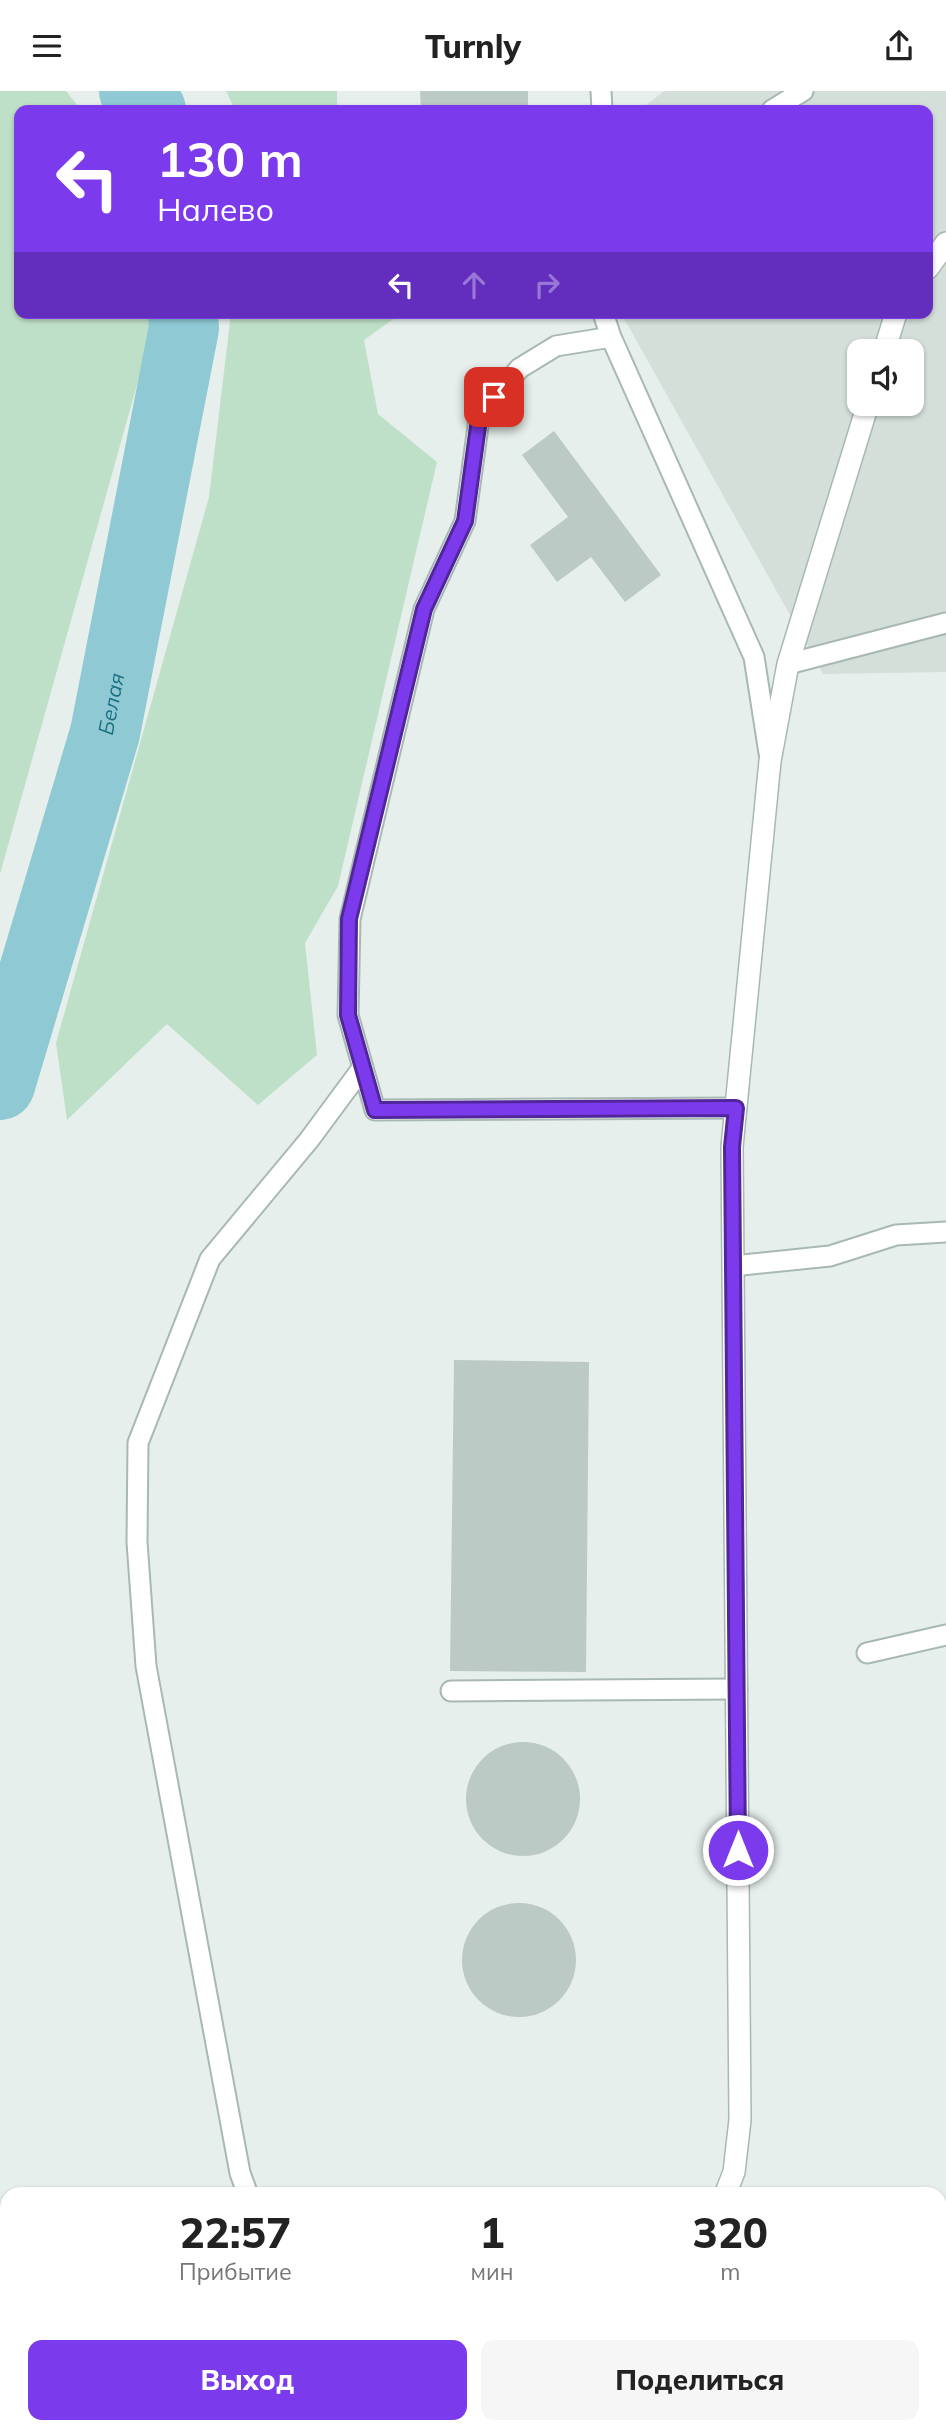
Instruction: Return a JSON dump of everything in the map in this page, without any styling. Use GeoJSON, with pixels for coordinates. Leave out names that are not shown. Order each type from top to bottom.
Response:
{"type":"FeatureCollection","features":[{"type":"Feature","properties":{"kind":"street"},"geometry":{"type":"LineString","coordinates":[[933,261],[946,243]]}},
{"type":"Feature","properties":{"kind":"street"},"geometry":{"type":"LineString","coordinates":[[888,339],[894,319]]}},
{"type":"Feature","properties":{"kind":"street"},"geometry":{"type":"LineString","coordinates":[[728,2187],[734,2172],[740,2120],[732,1147],[770,761],[788,664],[864,416]]}},
{"type":"Feature","properties":{"kind":"lane"},"geometry":{"type":"LineString","coordinates":[[780,105],[803,91]]}},
{"type":"Feature","properties":{"kind":"lane"},"geometry":{"type":"LineString","coordinates":[[605,319],[754,657],[770,761]]}},
{"type":"Feature","properties":{"kind":"lane"},"geometry":{"type":"LineString","coordinates":[[611,337],[556,346],[520,368],[480,412],[465,521],[424,609],[349,919],[348,1015],[375,1110],[736,1108]]}},
{"type":"Feature","properties":{"kind":"lane"},"geometry":{"type":"LineString","coordinates":[[788,664],[946,623]]}},
{"type":"Feature","properties":{"kind":"lane"},"geometry":{"type":"LineString","coordinates":[[245,2187],[240,2172],[146,1665],[137,1542],[138,1443],[210,1259],[309,1140],[363,1067]]}},
{"type":"Feature","properties":{"kind":"lane"},"geometry":{"type":"LineString","coordinates":[[733,1266],[830,1255],[896,1235],[946,1232]]}},
{"type":"Feature","properties":{"kind":"lane"},"geometry":{"type":"LineString","coordinates":[[867,1653],[946,1635]]}},
{"type":"Feature","properties":{"kind":"lane"},"geometry":{"type":"LineString","coordinates":[[451,1691],[737,1689]]}},
{"type":"Feature","properties":{"kind":"shaded area"},"geometry":{"type":"Polygon","coordinates":[[[664,91],[946,91],[946,672],[823,674],[624,319],[933,319],[933,105],[646,105],[664,91]]]}},
{"type":"Feature","properties":{"kind":"green space"},"geometry":{"type":"Polygon","coordinates":[[[0,91],[66,91],[77,105],[14,105],[14,319],[153,319],[154,324],[0,874],[0,91]]]}},
{"type":"Feature","properties":{"kind":"green space"},"geometry":{"type":"Polygon","coordinates":[[[226,91],[337,91],[337,105],[233,105],[226,91]]]}},
{"type":"Feature","properties":{"kind":"green space"},"geometry":{"type":"Polygon","coordinates":[[[230,319],[394,319],[364,340],[378,414],[437,462],[338,886],[305,943],[317,1055],[258,1105],[167,1024],[67,1120],[56,1043],[209,497],[230,319]]]}},
{"type":"Feature","properties":{"kind":"building"},"geometry":{"type":"Polygon","coordinates":[[[420,91],[528,91],[528,105],[421,105],[420,91]]]}},
{"type":"Feature","properties":{"kind":"building"},"geometry":{"type":"Polygon","coordinates":[[[554,431],[661,575],[625,602],[591,557],[557,582],[530,545],[568,517],[522,455],[554,431]]]}},
{"type":"Feature","properties":{"kind":"building"},"geometry":{"type":"Polygon","coordinates":[[[454,1360],[589,1362],[586,1672],[450,1671],[454,1360]]]}},
{"type":"Feature","properties":{"kind":"building"},"geometry":{"type":"Polygon","coordinates":[[[523,1742],[545,1747],[563,1759],[575,1777],[580,1799],[575,1821],[563,1839],[545,1851],[523,1856],[501,1851],[483,1839],[471,1821],[466,1799],[471,1777],[483,1759],[501,1747],[523,1742]]]}},
{"type":"Feature","properties":{"kind":"building"},"geometry":{"type":"Polygon","coordinates":[[[519,1903],[541,1908],[559,1920],[571,1938],[576,1960],[571,1982],[559,2000],[541,2012],[519,2017],[497,2012],[479,2000],[467,1982],[462,1960],[467,1938],[479,1920],[497,1908],[519,1903]]]}},
{"type":"Feature","properties":{"kind":"waterway","name":"Белая"},"geometry":{"type":"LineString","coordinates":[[134,91],[147,105]]}},
{"type":"Feature","properties":{"kind":"waterway","name":"Белая"},"geometry":{"type":"LineString","coordinates":[[0,1085],[105,733],[184,328],[183,319]]}},
{"type":"Feature","properties":{"kind":"route"},"geometry":{"type":"LineString","coordinates":[[494,397],[480,412],[465,521],[424,609],[349,919],[348,1015],[375,1110],[736,1108],[732,1147],[738,1850]]}}]}
